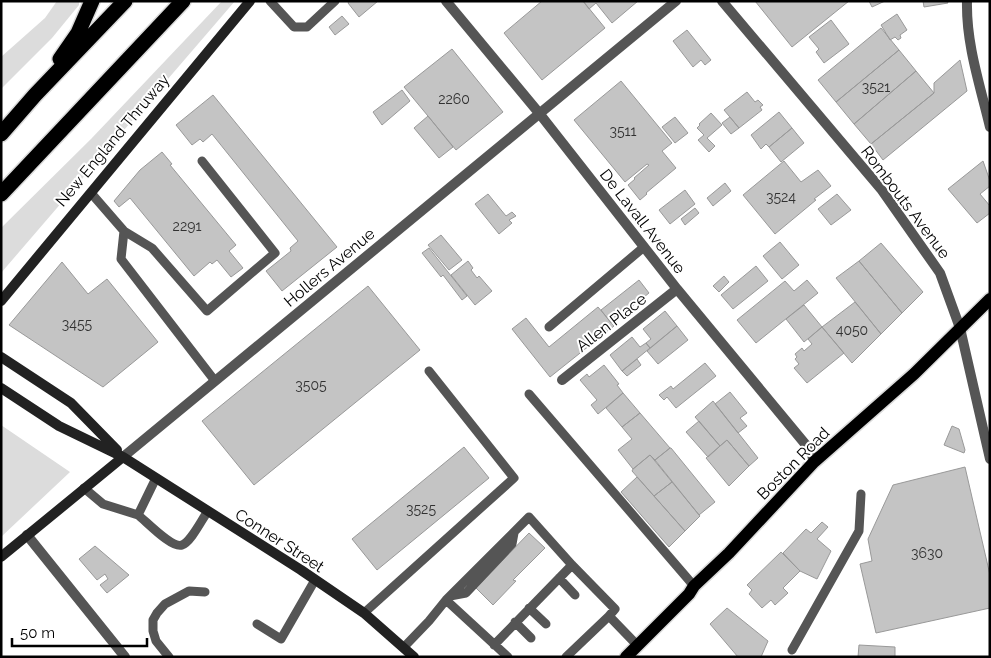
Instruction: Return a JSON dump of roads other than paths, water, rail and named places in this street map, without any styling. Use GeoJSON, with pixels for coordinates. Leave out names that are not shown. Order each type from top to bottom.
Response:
{"type":"FeatureCollection","features":[{"type":"Feature","properties":{"kind":"highway"},"geometry":{"type":"LineString","coordinates":[[35,95],[78,34],[92,1]]}},
{"type":"Feature","properties":{"kind":"highway"},"geometry":{"type":"LineString","coordinates":[[1,134],[35,95],[125,1]]}},
{"type":"Feature","properties":{"kind":"highway"},"geometry":{"type":"LineString","coordinates":[[1,194],[183,1]]}},
{"type":"Feature","properties":{"kind":"main road","name":"New England Thruway"},"geometry":{"type":"LineString","coordinates":[[1,301],[250,1]]}},
{"type":"Feature","properties":{"kind":"main road","name":"Boston Road"},"geometry":{"type":"LineString","coordinates":[[626,657],[689,594],[694,586],[724,559],[814,462],[914,374],[990,299]]}},
{"type":"Feature","properties":{"kind":"main road","name":"Conner Street"},"geometry":{"type":"LineString","coordinates":[[1,357],[71,403],[123,456]]}},
{"type":"Feature","properties":{"kind":"main road","name":"Conner Street"},"geometry":{"type":"LineString","coordinates":[[1,388],[59,426],[123,456],[315,580],[364,613],[414,657]]}},
{"type":"Feature","properties":{"kind":"main road","name":"Hollers Avenue"},"geometry":{"type":"LineString","coordinates":[[1,557],[123,456]]}},
{"type":"Feature","properties":{"kind":"street","name":"De Lavall Avenue"},"geometry":{"type":"LineString","coordinates":[[446,1],[539,113],[644,247],[811,451],[814,462]]}},
{"type":"Feature","properties":{"kind":"street","name":"Hollers Avenue"},"geometry":{"type":"LineString","coordinates":[[123,456],[676,1]]}},
{"type":"Feature","properties":{"kind":"street","name":"Rombouts Avenue"},"geometry":{"type":"LineString","coordinates":[[722,1],[881,189],[940,273],[960,328],[990,459]]}},
{"type":"Feature","properties":{"kind":"street"},"geometry":{"type":"LineString","coordinates":[[967,1],[966,21],[971,50],[990,126]]}},
{"type":"Feature","properties":{"kind":"street","name":"Allen Place"},"geometry":{"type":"LineString","coordinates":[[562,380],[677,288]]}},
{"type":"Feature","properties":{"kind":"street"},"geometry":{"type":"LineString","coordinates":[[27,536],[125,657]]}},
{"type":"Feature","properties":{"kind":"lane"},"geometry":{"type":"LineString","coordinates":[[270,1],[294,27],[307,27],[335,1]]}},
{"type":"Feature","properties":{"kind":"lane"},"geometry":{"type":"LineString","coordinates":[[91,193],[124,231],[152,248],[207,311],[275,252],[202,161]]}},
{"type":"Feature","properties":{"kind":"lane"},"geometry":{"type":"LineString","coordinates":[[124,231],[121,259],[215,380]]}},
{"type":"Feature","properties":{"kind":"lane"},"geometry":{"type":"LineString","coordinates":[[549,327],[644,247]]}},
{"type":"Feature","properties":{"kind":"lane"},"geometry":{"type":"LineString","coordinates":[[364,613],[514,478],[429,371]]}},
{"type":"Feature","properties":{"kind":"lane"},"geometry":{"type":"LineString","coordinates":[[530,394],[694,586]]}},
{"type":"Feature","properties":{"kind":"lane"},"geometry":{"type":"LineString","coordinates":[[138,515],[156,478]]}},
{"type":"Feature","properties":{"kind":"lane"},"geometry":{"type":"LineString","coordinates":[[84,488],[103,504],[138,515],[177,546],[183,545],[189,540],[208,511]]}},
{"type":"Feature","properties":{"kind":"lane"},"geometry":{"type":"LineString","coordinates":[[792,650],[859,531],[861,494]]}},
{"type":"Feature","properties":{"kind":"lane"},"geometry":{"type":"LineString","coordinates":[[404,647],[429,622],[448,598],[529,517],[615,609],[609,616],[600,621],[572,653]]}},
{"type":"Feature","properties":{"kind":"lane"},"geometry":{"type":"LineString","coordinates":[[494,645],[572,565]]}},
{"type":"Feature","properties":{"kind":"lane"},"geometry":{"type":"LineString","coordinates":[[559,578],[575,595]]}},
{"type":"Feature","properties":{"kind":"lane"},"geometry":{"type":"LineString","coordinates":[[257,624],[282,639],[315,580]]}},
{"type":"Feature","properties":{"kind":"lane"},"geometry":{"type":"LineString","coordinates":[[169,657],[156,641],[153,631],[153,620],[156,613],[165,604],[189,591],[205,592]]}},
{"type":"Feature","properties":{"kind":"lane"},"geometry":{"type":"LineString","coordinates":[[448,598],[508,657]]}},
{"type":"Feature","properties":{"kind":"lane"},"geometry":{"type":"LineString","coordinates":[[529,608],[546,624]]}},
{"type":"Feature","properties":{"kind":"lane"},"geometry":{"type":"LineString","coordinates":[[609,616],[637,646]]}},
{"type":"Feature","properties":{"kind":"lane"},"geometry":{"type":"LineString","coordinates":[[515,622],[531,638]]}}]}
